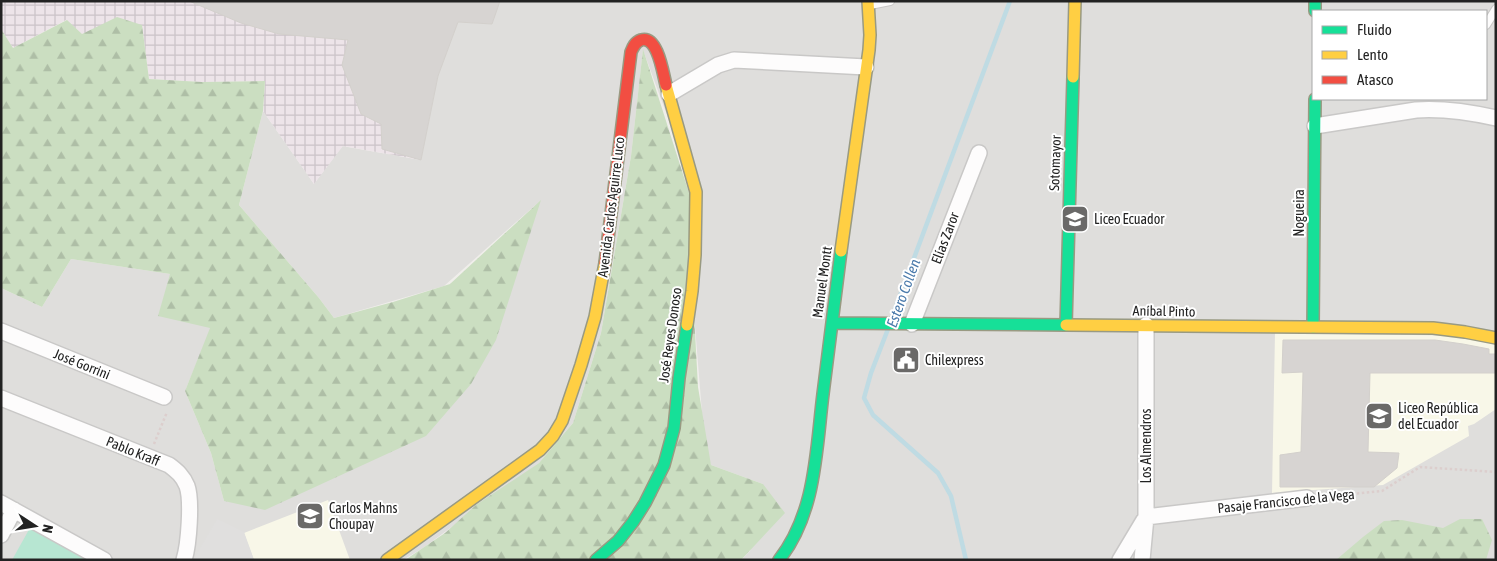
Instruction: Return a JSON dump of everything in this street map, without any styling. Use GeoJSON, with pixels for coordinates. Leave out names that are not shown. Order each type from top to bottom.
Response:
{"type":"FeatureCollection","features":[{"type":"Feature","properties":{"kind":"street","name":"Sotomayor"},"geometry":{"type":"LineString","coordinates":[[1066,325],[1075,1]]}},
{"type":"Feature","properties":{"kind":"street","name":"Manuel Montt"},"geometry":{"type":"LineString","coordinates":[[779,560],[793,540],[807,507],[811,488],[870,35],[868,3]]}},
{"type":"Feature","properties":{"kind":"street","name":"Avenida Carlos Aguirre Luco"},"geometry":{"type":"LineString","coordinates":[[387,560],[540,450],[558,429],[581,365],[599,297],[631,52],[634,44],[638,41],[648,40],[654,45],[669,94]]}},
{"type":"Feature","properties":{"kind":"street"},"geometry":{"type":"LineString","coordinates":[[669,94],[718,65],[734,60],[866,68]]}},
{"type":"Feature","properties":{"kind":"street","name":"José Reyes Donoso"},"geometry":{"type":"LineString","coordinates":[[596,560],[618,541],[646,503],[664,465],[674,428],[679,378],[692,291],[695,254],[696,192],[669,94]]}},
{"type":"Feature","properties":{"kind":"street","name":"Nogueira"},"geometry":{"type":"LineString","coordinates":[[1314,327],[1315,100]]}},
{"type":"Feature","properties":{"kind":"street"},"geometry":{"type":"LineString","coordinates":[[1315,126],[1432,109],[1462,111],[1496,118]]}},
{"type":"Feature","properties":{"kind":"street","name":"Elías Zaror"},"geometry":{"type":"LineString","coordinates":[[909,324],[979,153]]}},
{"type":"Feature","properties":{"kind":"street","name":"Aníbal Pinto"},"geometry":{"type":"LineString","coordinates":[[832,323],[1433,328],[1496,338]]}},
{"type":"Feature","properties":{"kind":"street","name":"Los Almendros"},"geometry":{"type":"LineString","coordinates":[[1142,560],[1146,517],[1146,326]]}},
{"type":"Feature","properties":{"kind":"street","name":"José Gorrini"},"geometry":{"type":"LineString","coordinates":[[1,331],[164,397]]}},
{"type":"Feature","properties":{"kind":"street","name":"Pablo Kraff"},"geometry":{"type":"LineString","coordinates":[[1,398],[176,470],[187,486],[189,495],[188,538],[184,560]]}},
{"type":"Feature","properties":{"kind":"street","name":"Pasaje Francisco de la Vega"},"geometry":{"type":"LineString","coordinates":[[1146,517],[1307,498]]}},
{"type":"Feature","properties":{"kind":"street"},"geometry":{"type":"LineString","coordinates":[[1,535],[8,507],[104,560]]}},
{"type":"Feature","properties":{"kind":"street"},"geometry":{"type":"LineString","coordinates":[[1120,560],[1146,517]]}},
{"type":"Feature","properties":{"kind":"lane"},"geometry":{"type":"LineString","coordinates":[[868,3],[890,1]]}},
{"type":"Feature","properties":{"kind":"lane"},"geometry":{"type":"LineString","coordinates":[[1487,23],[1496,9]]}},
{"type":"Feature","properties":{"kind":"path"},"geometry":{"type":"LineString","coordinates":[[148,457],[168,410],[168,402],[164,397]]}},
{"type":"Feature","properties":{"kind":"path","name":"Pasaje Francisco de la Vega"},"geometry":{"type":"LineString","coordinates":[[1307,498],[1382,491],[1420,467],[1496,472]]}},
{"type":"Feature","properties":{"kind":"shaded area"},"geometry":{"type":"Polygon","coordinates":[[[1,1],[500,1],[492,24],[458,22],[438,76],[421,160],[343,146],[314,184],[263,111],[265,81],[202,82],[149,79],[142,25],[81,34],[66,20],[13,48],[1,29],[1,1]]]}},
{"type":"Feature","properties":{"kind":"shaded area"},"geometry":{"type":"Polygon","coordinates":[[[500,1],[1496,1],[1496,560],[741,560],[750,551],[763,484],[711,465],[705,450],[694,314],[695,191],[643,50],[631,156],[601,333],[573,423],[539,463],[423,548],[403,560],[1,560],[1,288],[42,307],[71,259],[170,274],[211,328],[185,391],[211,453],[224,501],[540,201],[444,286],[334,318],[239,205],[263,111],[314,184],[342,146],[421,160],[438,76],[458,22],[491,24],[500,1]]]}},
{"type":"Feature","properties":{"kind":"shaded area","name":"Liceo República del Ecuador"},"geometry":{"type":"Polygon","coordinates":[[[1275,333],[1480,336],[1496,342],[1496,409],[1468,426],[1469,436],[1383,485],[1272,493],[1275,333]]]}},
{"type":"Feature","properties":{"kind":"shaded area","name":"Carlos Mahns Choupay"},"geometry":{"type":"Polygon","coordinates":[[[328,500],[350,560],[254,560],[244,533],[328,500]]]}},
{"type":"Feature","properties":{"kind":"shaded area"},"geometry":{"type":"Polygon","coordinates":[[[217,519],[244,532],[254,560],[193,560],[217,519]]]}},
{"type":"Feature","properties":{"kind":"green space"},"geometry":{"type":"Polygon","coordinates":[[[117,17],[142,25],[149,79],[202,82],[265,81],[263,111],[239,205],[334,318],[450,284],[541,200],[496,340],[471,384],[426,436],[265,510],[224,501],[211,453],[185,391],[210,328],[158,316],[170,274],[71,259],[42,307],[1,288],[1,29],[13,48],[67,20],[82,34],[117,17]]]}},
{"type":"Feature","properties":{"kind":"green space"},"geometry":{"type":"Polygon","coordinates":[[[643,49],[698,221],[694,314],[698,387],[711,465],[763,484],[785,513],[741,560],[405,560],[445,533],[476,505],[539,463],[573,423],[601,333],[631,156],[643,49]]]}},
{"type":"Feature","properties":{"kind":"green space"},"geometry":{"type":"Polygon","coordinates":[[[1460,519],[1482,519],[1492,540],[1486,560],[1336,560],[1384,521],[1402,520],[1443,528],[1460,519]]]}},
{"type":"Feature","properties":{"kind":"green space"},"geometry":{"type":"Polygon","coordinates":[[[31,526],[90,560],[12,560],[31,526]]]}},
{"type":"Feature","properties":{"kind":"building"},"geometry":{"type":"Polygon","coordinates":[[[189,1],[500,1],[492,24],[458,22],[438,76],[421,160],[382,149],[381,124],[361,114],[342,65],[348,40],[279,34],[241,23],[189,1]]]}},
{"type":"Feature","properties":{"kind":"building"},"geometry":{"type":"Polygon","coordinates":[[[1283,340],[1435,340],[1463,344],[1489,349],[1489,354],[1496,354],[1496,373],[1370,373],[1368,452],[1399,453],[1397,468],[1374,487],[1280,487],[1280,455],[1301,452],[1303,372],[1282,373],[1283,340]]]}},
{"type":"Feature","properties":{"kind":"waterway","name":"Estero Collen"},"geometry":{"type":"LineString","coordinates":[[892,317],[1010,1]]}},
{"type":"Feature","properties":{"kind":"waterway","name":"Estero Collen"},"geometry":{"type":"LineString","coordinates":[[888,329],[871,373],[864,398],[873,415],[938,473],[951,496],[966,560]]}},
{"type":"Feature","properties":{"kind":"traffic: fast"},"geometry":{"type":"LineString","coordinates":[[1315,1],[1315,10]]}},
{"type":"Feature","properties":{"kind":"traffic: fast"},"geometry":{"type":"LineString","coordinates":[[832,323],[1066,325],[1073,77]]}},
{"type":"Feature","properties":{"kind":"traffic: fast"},"geometry":{"type":"LineString","coordinates":[[1313,327],[1315,100]]}},
{"type":"Feature","properties":{"kind":"traffic: fast"},"geometry":{"type":"LineString","coordinates":[[779,560],[791,542],[800,522],[812,481],[841,251]]}},
{"type":"Feature","properties":{"kind":"traffic: fast"},"geometry":{"type":"LineString","coordinates":[[596,560],[618,541],[633,522],[664,465],[674,428],[687,325]]}},
{"type":"Feature","properties":{"kind":"traffic: slow"},"geometry":{"type":"LineString","coordinates":[[841,251],[869,50],[868,1]]}},
{"type":"Feature","properties":{"kind":"traffic: slow"},"geometry":{"type":"LineString","coordinates":[[1073,77],[1075,1]]}},
{"type":"Feature","properties":{"kind":"traffic: slow"},"geometry":{"type":"LineString","coordinates":[[666,85],[696,192],[695,255],[687,325]]}},
{"type":"Feature","properties":{"kind":"traffic: slow"},"geometry":{"type":"LineString","coordinates":[[387,560],[540,450],[553,436],[562,421],[581,365],[595,317],[605,263]]}},
{"type":"Feature","properties":{"kind":"traffic: slow"},"geometry":{"type":"LineString","coordinates":[[1066,325],[1433,328],[1496,338]]}},
{"type":"Feature","properties":{"kind":"traffic: jam"},"geometry":{"type":"LineString","coordinates":[[605,263],[631,52],[634,45],[639,41],[647,40],[656,49],[666,85]]}},
{"type":"Feature","properties":{"kind":"place","name":"Liceo Ecuador"},"geometry":{"type":"Point","coordinates":[1075,219]}},
{"type":"Feature","properties":{"kind":"place","name":"Chilexpress"},"geometry":{"type":"Point","coordinates":[906,360]}},
{"type":"Feature","properties":{"kind":"place","name":"Liceo República del Ecuador"},"geometry":{"type":"Point","coordinates":[1379,416]}},
{"type":"Feature","properties":{"kind":"place","name":"Carlos Mahns Choupay"},"geometry":{"type":"Point","coordinates":[310,516]}}]}
